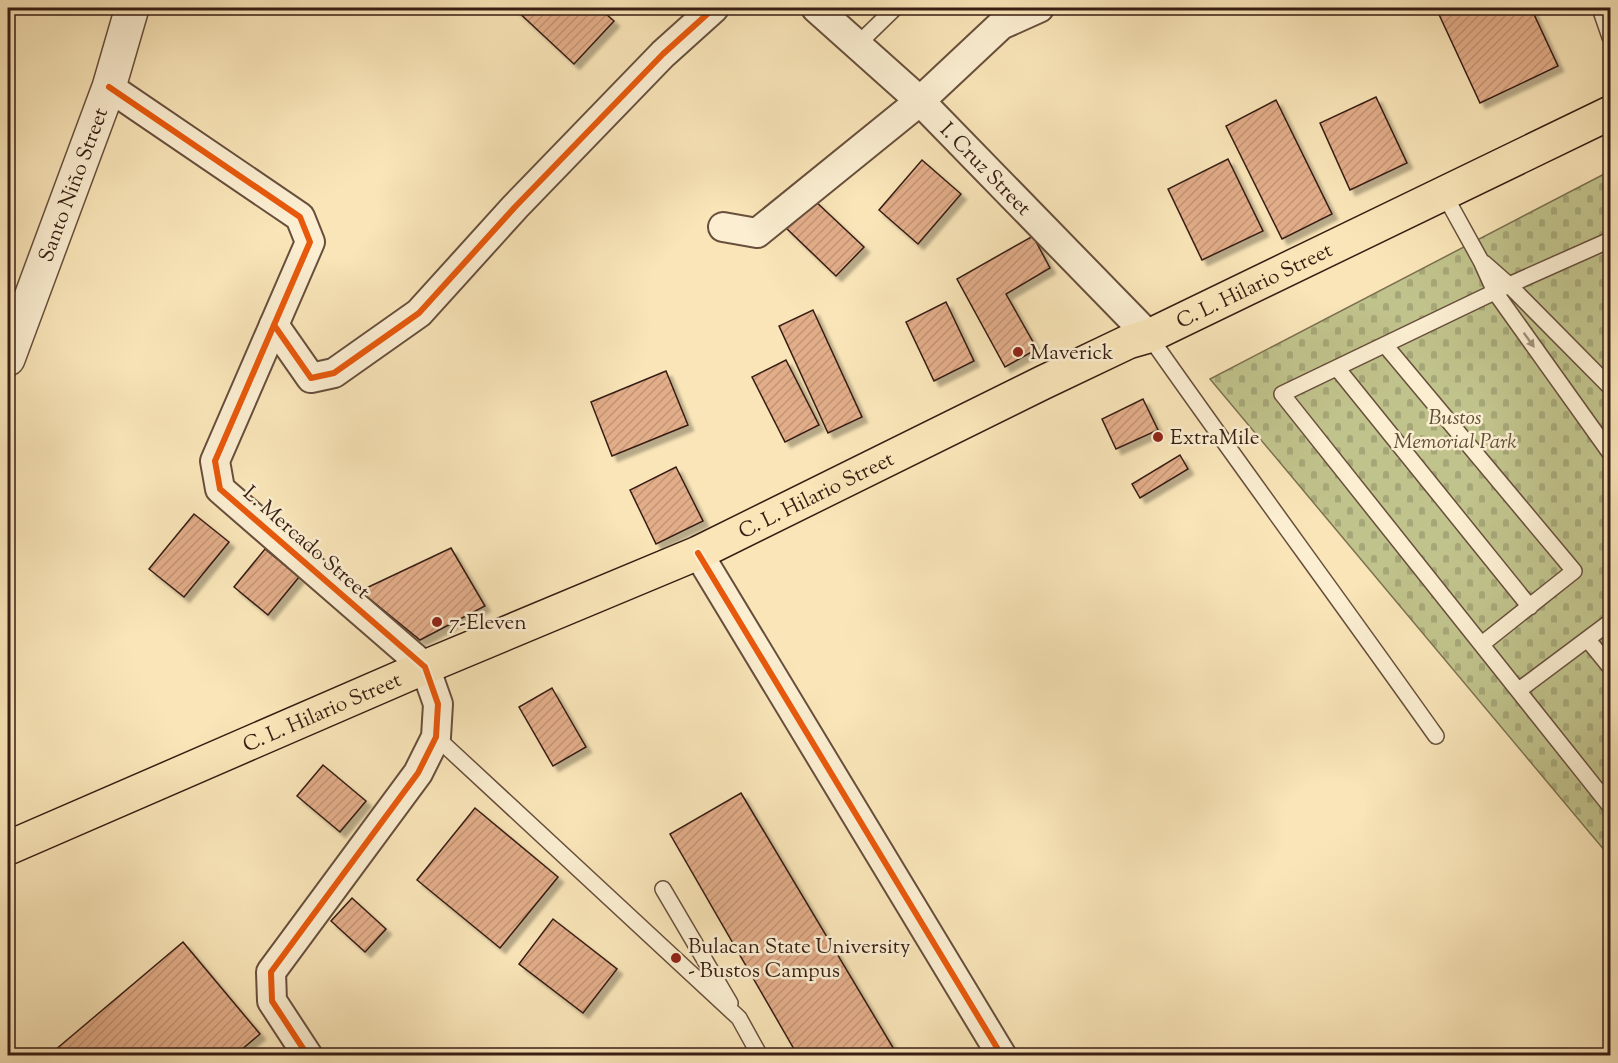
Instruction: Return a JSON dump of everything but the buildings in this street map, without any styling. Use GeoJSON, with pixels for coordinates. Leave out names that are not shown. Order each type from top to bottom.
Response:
{"type":"FeatureCollection","features":[{"type":"Feature","properties":{"kind":"main road","name":"C. L. Hilario Street"},"geometry":{"type":"LineString","coordinates":[[8,848],[425,667],[698,553],[1042,383],[1128,342],[1149,336],[1420,203],[1444,194],[1611,113]]}},
{"type":"Feature","properties":{"kind":"street","name":"Santo Niño Street"},"geometry":{"type":"LineString","coordinates":[[8,359],[109,87],[132,8]]}},
{"type":"Feature","properties":{"kind":"street"},"geometry":{"type":"LineString","coordinates":[[274,325],[311,378],[334,373],[418,313],[515,207],[663,54],[714,8]]}},
{"type":"Feature","properties":{"kind":"street","name":"I. Cruz Street"},"geometry":{"type":"LineString","coordinates":[[816,8],[920,101],[1149,336]]}},
{"type":"Feature","properties":{"kind":"street"},"geometry":{"type":"LineString","coordinates":[[723,227],[756,233],[920,101],[1001,25],[1039,8]]}},
{"type":"Feature","properties":{"kind":"street","name":"L. Mercado Street"},"geometry":{"type":"LineString","coordinates":[[109,87],[300,217],[310,242],[215,460],[220,489],[425,667],[438,704],[436,737],[418,773],[271,972],[272,1001],[308,1056]]}},
{"type":"Feature","properties":{"kind":"street"},"geometry":{"type":"LineString","coordinates":[[698,553],[1002,1056]]}},
{"type":"Feature","properties":{"kind":"lane"},"geometry":{"type":"LineString","coordinates":[[857,45],[895,8]]}},
{"type":"Feature","properties":{"kind":"lane"},"geometry":{"type":"LineString","coordinates":[[1602,8],[1611,37]]}},
{"type":"Feature","properties":{"kind":"lane"},"geometry":{"type":"LineString","coordinates":[[1444,194],[1481,261],[1495,292],[1611,453]]}},
{"type":"Feature","properties":{"kind":"lane"},"geometry":{"type":"LineString","coordinates":[[1611,240],[1509,285],[1282,394],[1611,806]]}},
{"type":"Feature","properties":{"kind":"lane"},"geometry":{"type":"LineString","coordinates":[[1481,261],[1509,285],[1611,387]]}},
{"type":"Feature","properties":{"kind":"lane"},"geometry":{"type":"LineString","coordinates":[[1149,336],[1436,736]]}},
{"type":"Feature","properties":{"kind":"lane"},"geometry":{"type":"LineString","coordinates":[[1385,345],[1574,571],[1482,644]]}},
{"type":"Feature","properties":{"kind":"lane"},"geometry":{"type":"LineString","coordinates":[[1337,368],[1530,607]]}},
{"type":"Feature","properties":{"kind":"lane"},"geometry":{"type":"LineString","coordinates":[[1519,690],[1611,622]]}},
{"type":"Feature","properties":{"kind":"lane"},"geometry":{"type":"LineString","coordinates":[[1588,640],[1611,667]]}},
{"type":"Feature","properties":{"kind":"lane"},"geometry":{"type":"LineString","coordinates":[[436,737],[739,1018]]}},
{"type":"Feature","properties":{"kind":"lane"},"geometry":{"type":"LineString","coordinates":[[663,889],[760,1056]]}},
{"type":"Feature","properties":{"kind":"green space","name":"Bustos Memorial Park"},"geometry":{"type":"Polygon","coordinates":[[[1610,171],[1610,857],[1210,379],[1610,171]]]}},
{"type":"Feature","properties":{"kind":"cycle path"},"geometry":{"type":"LineString","coordinates":[[274,325],[311,378],[334,373],[419,313],[515,207],[663,54],[714,8]]}},
{"type":"Feature","properties":{"kind":"cycle path"},"geometry":{"type":"LineString","coordinates":[[109,87],[300,217],[310,242],[215,461],[220,489],[425,667],[438,704],[436,737],[418,773],[271,972],[272,1001],[308,1056]]}},
{"type":"Feature","properties":{"kind":"cycle path"},"geometry":{"type":"LineString","coordinates":[[698,553],[1002,1056]]}},
{"type":"Feature","properties":{"kind":"place","name":"Maverick"},"geometry":{"type":"Point","coordinates":[1018,352]}},
{"type":"Feature","properties":{"kind":"place","name":"ExtraMile"},"geometry":{"type":"Point","coordinates":[1158,437]}},
{"type":"Feature","properties":{"kind":"place","name":"7-Eleven"},"geometry":{"type":"Point","coordinates":[437,622]}},
{"type":"Feature","properties":{"kind":"place","name":"Bulacan State University - Bustos Campus"},"geometry":{"type":"Point","coordinates":[676,958]}}]}
